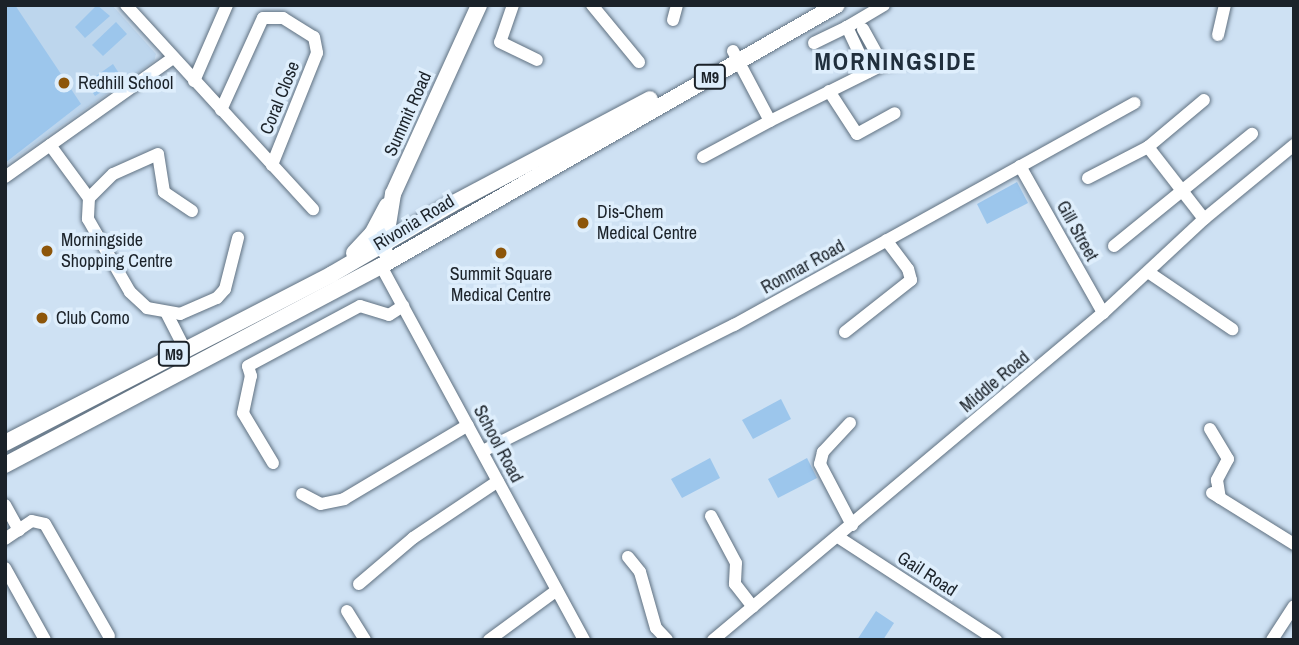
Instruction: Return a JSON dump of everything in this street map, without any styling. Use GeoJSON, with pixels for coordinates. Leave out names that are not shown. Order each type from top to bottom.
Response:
{"type":"FeatureCollection","features":[{"type":"Feature","properties":{"kind":"main road","name":"Summit Road"},"geometry":{"type":"LineString","coordinates":[[381,266],[393,193],[479,5]]}},
{"type":"Feature","properties":{"kind":"main road","name":"Rivonia Road"},"geometry":{"type":"LineString","coordinates":[[5,465],[381,266],[583,149],[817,5]]}},
{"type":"Feature","properties":{"kind":"main road","name":"Rivonia Road"},"geometry":{"type":"LineString","coordinates":[[5,443],[184,348],[332,274],[562,146],[837,5]]}},
{"type":"Feature","properties":{"kind":"main road"},"geometry":{"type":"LineString","coordinates":[[562,146],[583,149]]}},
{"type":"Feature","properties":{"kind":"main road"},"geometry":{"type":"LineString","coordinates":[[393,193],[398,212],[421,223]]}},
{"type":"Feature","properties":{"kind":"main road"},"geometry":{"type":"LineString","coordinates":[[332,274],[368,240],[393,193]]}},
{"type":"Feature","properties":{"kind":"street"},"geometry":{"type":"LineString","coordinates":[[126,5],[313,209]]}},
{"type":"Feature","properties":{"kind":"street"},"geometry":{"type":"LineString","coordinates":[[194,81],[227,5]]}},
{"type":"Feature","properties":{"kind":"street"},"geometry":{"type":"LineString","coordinates":[[592,5],[639,62]]}},
{"type":"Feature","properties":{"kind":"street"},"geometry":{"type":"LineString","coordinates":[[673,20],[677,5]]}},
{"type":"Feature","properties":{"kind":"street"},"geometry":{"type":"LineString","coordinates":[[814,43],[884,5]]}},
{"type":"Feature","properties":{"kind":"street"},"geometry":{"type":"LineString","coordinates":[[1218,35],[1225,5]]}},
{"type":"Feature","properties":{"kind":"street"},"geometry":{"type":"LineString","coordinates":[[507,7],[500,42],[537,60]]}},
{"type":"Feature","properties":{"kind":"street","name":"Coral Close"},"geometry":{"type":"LineString","coordinates":[[221,110],[263,18],[284,18],[314,37],[317,53],[272,165]]}},
{"type":"Feature","properties":{"kind":"street"},"geometry":{"type":"LineString","coordinates":[[847,27],[868,72]]}},
{"type":"Feature","properties":{"kind":"street"},"geometry":{"type":"LineString","coordinates":[[863,29],[883,65]]}},
{"type":"Feature","properties":{"kind":"street"},"geometry":{"type":"LineString","coordinates":[[735,56],[770,121]]}},
{"type":"Feature","properties":{"kind":"street"},"geometry":{"type":"LineString","coordinates":[[5,177],[173,58]]}},
{"type":"Feature","properties":{"kind":"street"},"geometry":{"type":"LineString","coordinates":[[703,157],[883,65],[909,61]]}},
{"type":"Feature","properties":{"kind":"street"},"geometry":{"type":"LineString","coordinates":[[829,91],[857,134],[895,113]]}},
{"type":"Feature","properties":{"kind":"street"},"geometry":{"type":"LineString","coordinates":[[1088,178],[1148,147],[1204,100]]}},
{"type":"Feature","properties":{"kind":"street","name":"Ronmar Road"},"geometry":{"type":"LineString","coordinates":[[483,451],[734,326],[1135,103]]}},
{"type":"Feature","properties":{"kind":"street"},"geometry":{"type":"LineString","coordinates":[[1114,246],[1252,134]]}},
{"type":"Feature","properties":{"kind":"street"},"geometry":{"type":"LineString","coordinates":[[50,145],[89,198],[88,219],[130,292],[147,309],[167,314],[195,309],[218,298],[225,289],[238,238]]}},
{"type":"Feature","properties":{"kind":"street","name":"Middle Road"},"geometry":{"type":"LineString","coordinates":[[713,640],[1103,313],[1204,219],[1294,145]]}},
{"type":"Feature","properties":{"kind":"street"},"geometry":{"type":"LineString","coordinates":[[1148,147],[1204,219]]}},
{"type":"Feature","properties":{"kind":"street"},"geometry":{"type":"LineString","coordinates":[[89,198],[113,174],[158,154],[164,192],[192,211]]}},
{"type":"Feature","properties":{"kind":"street","name":"Gill Street"},"geometry":{"type":"LineString","coordinates":[[1020,166],[1103,313]]}},
{"type":"Feature","properties":{"kind":"street"},"geometry":{"type":"LineString","coordinates":[[845,332],[911,280],[908,269],[886,240]]}},
{"type":"Feature","properties":{"kind":"street","name":"School Road"},"geometry":{"type":"LineString","coordinates":[[381,266],[584,640]]}},
{"type":"Feature","properties":{"kind":"street"},"geometry":{"type":"LineString","coordinates":[[1148,272],[1232,329]]}},
{"type":"Feature","properties":{"kind":"street"},"geometry":{"type":"LineString","coordinates":[[273,463],[243,413],[251,376],[248,366],[360,306],[388,316],[403,306]]}},
{"type":"Feature","properties":{"kind":"street"},"geometry":{"type":"LineString","coordinates":[[167,314],[184,348]]}},
{"type":"Feature","properties":{"kind":"street"},"geometry":{"type":"LineString","coordinates":[[850,423],[823,452],[820,464],[852,525]]}},
{"type":"Feature","properties":{"kind":"street"},"geometry":{"type":"LineString","coordinates":[[302,494],[321,504],[344,499],[468,425]]}},
{"type":"Feature","properties":{"kind":"street"},"geometry":{"type":"LineString","coordinates":[[1210,429],[1228,459],[1217,480],[1216,495],[1294,544]]}},
{"type":"Feature","properties":{"kind":"street"},"geometry":{"type":"LineString","coordinates":[[359,584],[413,538],[498,481]]}},
{"type":"Feature","properties":{"kind":"street"},"geometry":{"type":"LineString","coordinates":[[5,505],[19,530]]}},
{"type":"Feature","properties":{"kind":"street"},"geometry":{"type":"LineString","coordinates":[[711,516],[736,563],[736,584],[753,607]]}},
{"type":"Feature","properties":{"kind":"street"},"geometry":{"type":"LineString","coordinates":[[5,539],[32,521],[45,524],[109,636]]}},
{"type":"Feature","properties":{"kind":"street","name":"Gail Road"},"geometry":{"type":"LineString","coordinates":[[838,537],[996,640]]}},
{"type":"Feature","properties":{"kind":"street"},"geometry":{"type":"LineString","coordinates":[[628,557],[640,572],[656,628],[667,640]]}},
{"type":"Feature","properties":{"kind":"street"},"geometry":{"type":"LineString","coordinates":[[5,568],[45,640]]}},
{"type":"Feature","properties":{"kind":"street"},"geometry":{"type":"LineString","coordinates":[[489,640],[557,590]]}},
{"type":"Feature","properties":{"kind":"street"},"geometry":{"type":"LineString","coordinates":[[1272,640],[1294,606]]}},
{"type":"Feature","properties":{"kind":"street"},"geometry":{"type":"LineString","coordinates":[[347,611],[365,640]]}},
{"type":"Feature","properties":{"kind":"shaded area","name":"Redhill School"},"geometry":{"type":"Polygon","coordinates":[[[5,5],[112,5],[156,54],[154,61],[5,165],[5,5]]]}},
{"type":"Feature","properties":{"kind":"shaded area"},"geometry":{"type":"Polygon","coordinates":[[[5,5],[15,5],[81,104],[5,163],[5,5]]]}},
{"type":"Feature","properties":{"kind":"shaded area"},"geometry":{"type":"Polygon","coordinates":[[[97,5],[110,16],[85,38],[75,27],[97,5]]]}},
{"type":"Feature","properties":{"kind":"shaded area"},"geometry":{"type":"Polygon","coordinates":[[[116,22],[127,34],[103,56],[92,45],[116,22]]]}},
{"type":"Feature","properties":{"kind":"shaded area"},"geometry":{"type":"Polygon","coordinates":[[[113,64],[122,78],[95,96],[86,83],[113,64]]]}},
{"type":"Feature","properties":{"kind":"shaded area"},"geometry":{"type":"Polygon","coordinates":[[[1017,182],[1028,203],[987,224],[977,204],[1017,182]]]}},
{"type":"Feature","properties":{"kind":"shaded area"},"geometry":{"type":"Polygon","coordinates":[[[781,399],[791,419],[753,439],[742,420],[781,399]]]}},
{"type":"Feature","properties":{"kind":"shaded area"},"geometry":{"type":"Polygon","coordinates":[[[710,458],[720,478],[682,498],[671,479],[710,458]]]}},
{"type":"Feature","properties":{"kind":"shaded area"},"geometry":{"type":"Polygon","coordinates":[[[807,458],[817,478],[778,498],[768,479],[807,458]]]}},
{"type":"Feature","properties":{"kind":"shaded area"},"geometry":{"type":"Polygon","coordinates":[[[876,611],[894,623],[883,640],[857,640],[876,611]]]}},
{"type":"Feature","properties":{"kind":"place","name":"Redhill School"},"geometry":{"type":"Point","coordinates":[64,83]}},
{"type":"Feature","properties":{"kind":"place","name":"Dis-Chem Medical Centre"},"geometry":{"type":"Point","coordinates":[583,223]}},
{"type":"Feature","properties":{"kind":"place","name":"Morningside Shopping Centre"},"geometry":{"type":"Point","coordinates":[47,251]}},
{"type":"Feature","properties":{"kind":"place","name":"Summit Square Medical Centre"},"geometry":{"type":"Point","coordinates":[501,253]}},
{"type":"Feature","properties":{"kind":"place","name":"Club Como"},"geometry":{"type":"Point","coordinates":[42,318]}},
{"type":"Feature","properties":{"kind":"district","name":"MORNINGSIDE"},"geometry":{"type":"Point","coordinates":[896,62]}}]}
